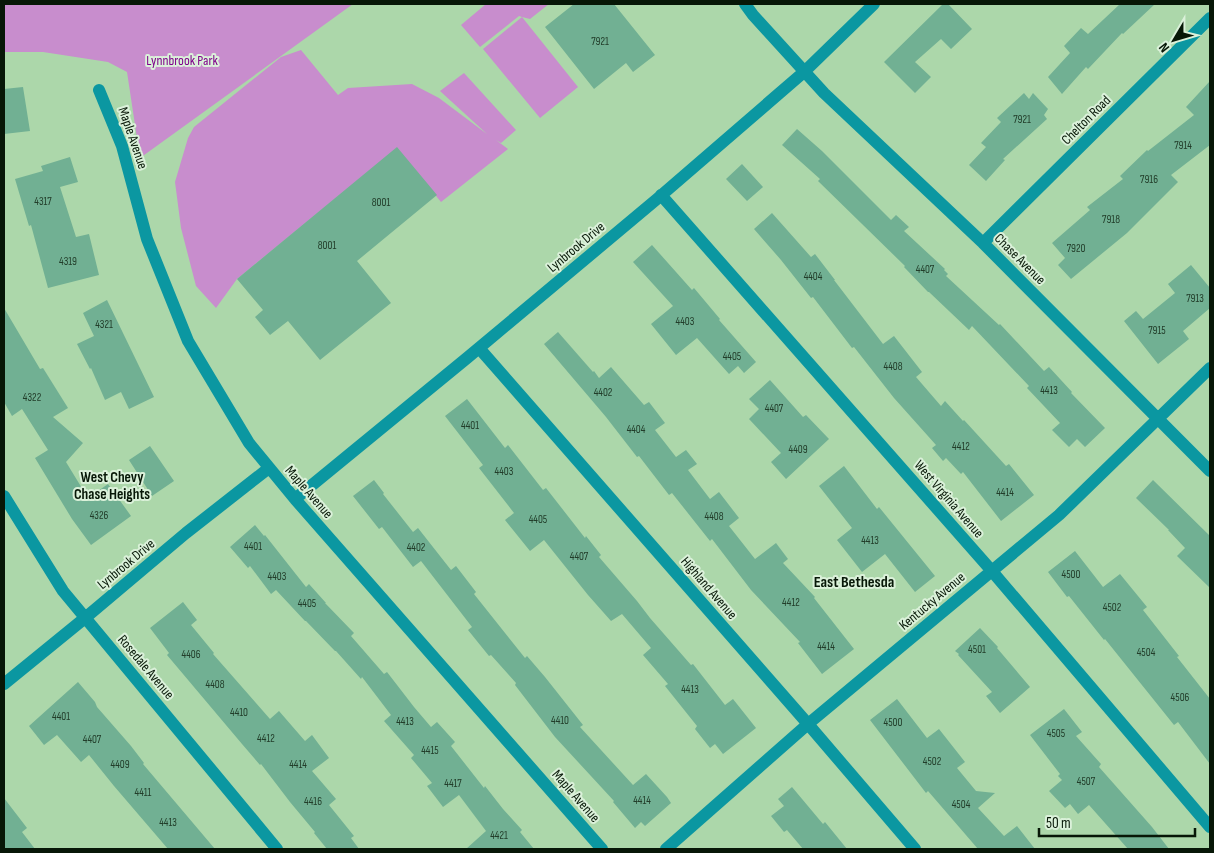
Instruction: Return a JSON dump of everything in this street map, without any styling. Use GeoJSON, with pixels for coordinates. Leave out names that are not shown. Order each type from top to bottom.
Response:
{"type":"FeatureCollection","features":[{"type":"Feature","properties":{"kind":"street"},"geometry":{"type":"LineString","coordinates":[[745,4],[804,72]]}},
{"type":"Feature","properties":{"kind":"street","name":"Lynbrook Drive"},"geometry":{"type":"LineString","coordinates":[[295,499],[661,195],[804,72],[874,4]]}},
{"type":"Feature","properties":{"kind":"street","name":"Chelton Road"},"geometry":{"type":"LineString","coordinates":[[983,243],[1210,18]]}},
{"type":"Feature","properties":{"kind":"street","name":"Chase Avenue"},"geometry":{"type":"LineString","coordinates":[[804,72],[983,243],[1210,471]]}},
{"type":"Feature","properties":{"kind":"street","name":"Maple Avenue"},"geometry":{"type":"LineString","coordinates":[[99,90],[122,146],[147,239],[188,341],[249,444],[602,849]]}},
{"type":"Feature","properties":{"kind":"street","name":"West Virginia Avenue"},"geometry":{"type":"LineString","coordinates":[[661,195],[991,570],[1210,827]]}},
{"type":"Feature","properties":{"kind":"street","name":"Highland Avenue"},"geometry":{"type":"LineString","coordinates":[[479,348],[915,849]]}},
{"type":"Feature","properties":{"kind":"street","name":"Kentucky Avenue"},"geometry":{"type":"LineString","coordinates":[[666,849],[808,724],[1059,515],[1210,368]]}},
{"type":"Feature","properties":{"kind":"street","name":"Lynbrook Drive"},"geometry":{"type":"LineString","coordinates":[[4,684],[86,618],[186,532],[269,468]]}},
{"type":"Feature","properties":{"kind":"street","name":"Rosedale Avenue"},"geometry":{"type":"LineString","coordinates":[[4,496],[63,591],[277,849]]}},
{"type":"Feature","properties":{"kind":"green space","name":"Lynnbrook Park"},"geometry":{"type":"Polygon","coordinates":[[[4,4],[353,4],[140,158],[127,72],[108,62],[43,52],[4,52],[4,4]]]}},
{"type":"Feature","properties":{"kind":"green space"},"geometry":{"type":"Polygon","coordinates":[[[486,4],[549,4],[530,19],[519,16],[480,47],[461,25],[486,4]]]}},
{"type":"Feature","properties":{"kind":"green space"},"geometry":{"type":"Polygon","coordinates":[[[522,17],[578,87],[540,118],[483,49],[522,17]]]}},
{"type":"Feature","properties":{"kind":"green space"},"geometry":{"type":"Polygon","coordinates":[[[301,50],[338,95],[348,88],[412,84],[439,98],[487,134],[440,91],[464,73],[516,130],[501,143],[496,140],[508,149],[441,202],[397,148],[237,279],[216,308],[196,286],[181,228],[175,182],[188,138],[194,127],[281,57],[301,50]]]}},
{"type":"Feature","properties":{"kind":"building"},"geometry":{"type":"Polygon","coordinates":[[[574,4],[614,4],[655,55],[633,72],[626,63],[594,89],[545,27],[574,4]]]}},
{"type":"Feature","properties":{"kind":"building"},"geometry":{"type":"Polygon","coordinates":[[[943,4],[948,4],[972,29],[951,49],[941,39],[915,62],[931,77],[915,93],[884,62],[943,4]]]}},
{"type":"Feature","properties":{"kind":"building"},"geometry":{"type":"Polygon","coordinates":[[[1120,4],[1155,4],[1122,33],[1088,69],[1086,67],[1062,94],[1048,77],[1070,53],[1064,46],[1081,28],[1088,34],[1120,4]]]}},
{"type":"Feature","properties":{"kind":"building"},"geometry":{"type":"Polygon","coordinates":[[[1210,81],[1210,145],[1171,175],[1178,182],[1127,233],[1071,279],[1058,265],[1065,258],[1052,243],[1090,210],[1087,207],[1123,179],[1120,176],[1147,150],[1194,115],[1186,107],[1210,81]]]}},
{"type":"Feature","properties":{"kind":"building"},"geometry":{"type":"Polygon","coordinates":[[[23,87],[30,131],[4,134],[4,89],[23,87]]]}},
{"type":"Feature","properties":{"kind":"building"},"geometry":{"type":"Polygon","coordinates":[[[1024,93],[1029,99],[1033,93],[1048,109],[1044,115],[1047,119],[1003,159],[1005,160],[986,181],[969,165],[986,147],[981,143],[1001,122],[997,118],[1024,93]]]}},
{"type":"Feature","properties":{"kind":"building"},"geometry":{"type":"Polygon","coordinates":[[[797,129],[822,151],[891,220],[896,215],[909,227],[904,231],[945,269],[948,274],[946,276],[1000,324],[1044,371],[1049,367],[1105,428],[1085,447],[1077,439],[1069,447],[1052,430],[1060,423],[1027,388],[1029,386],[972,326],[969,330],[928,292],[905,266],[818,181],[820,179],[782,145],[797,129]]]}},
{"type":"Feature","properties":{"kind":"building"},"geometry":{"type":"Polygon","coordinates":[[[397,147],[437,195],[357,261],[391,303],[320,360],[288,321],[270,335],[255,317],[263,310],[237,279],[397,147]]]}},
{"type":"Feature","properties":{"kind":"building"},"geometry":{"type":"Polygon","coordinates":[[[70,157],[78,182],[60,187],[76,237],[89,234],[99,275],[48,288],[31,225],[29,226],[15,179],[43,171],[41,166],[70,157]]]}},
{"type":"Feature","properties":{"kind":"building"},"geometry":{"type":"Polygon","coordinates":[[[742,164],[763,187],[747,201],[726,179],[742,164]]]}},
{"type":"Feature","properties":{"kind":"building"},"geometry":{"type":"Polygon","coordinates":[[[772,213],[811,257],[815,254],[883,344],[894,336],[922,372],[916,377],[941,406],[945,401],[1006,466],[1009,464],[1034,495],[1001,521],[963,472],[961,474],[946,458],[943,461],[932,448],[936,445],[894,398],[813,297],[811,298],[754,229],[772,213]]]}},
{"type":"Feature","properties":{"kind":"building"},"geometry":{"type":"Polygon","coordinates":[[[652,245],[692,290],[694,288],[756,362],[744,373],[738,366],[729,374],[697,338],[676,355],[651,324],[673,306],[633,262],[652,245]]]}},
{"type":"Feature","properties":{"kind":"building"},"geometry":{"type":"Polygon","coordinates":[[[1191,265],[1210,288],[1210,308],[1183,331],[1189,339],[1158,364],[1124,321],[1136,311],[1143,319],[1175,293],[1168,284],[1191,265]]]}},
{"type":"Feature","properties":{"kind":"building"},"geometry":{"type":"Polygon","coordinates":[[[107,300],[154,397],[129,409],[121,392],[105,400],[91,368],[77,344],[94,336],[83,313],[107,300]]]}},
{"type":"Feature","properties":{"kind":"building"},"geometry":{"type":"Polygon","coordinates":[[[4,308],[40,369],[43,368],[68,408],[53,417],[83,443],[66,462],[88,498],[108,484],[131,516],[91,545],[72,519],[35,458],[48,450],[22,409],[12,416],[4,402],[4,308]]]}},
{"type":"Feature","properties":{"kind":"building"},"geometry":{"type":"Polygon","coordinates":[[[558,332],[599,378],[611,367],[644,405],[649,402],[665,423],[655,430],[676,457],[686,450],[697,464],[688,470],[710,499],[719,492],[739,518],[729,526],[755,559],[776,543],[788,559],[783,563],[815,597],[854,649],[822,674],[798,643],[800,642],[751,590],[712,539],[710,541],[672,493],[669,495],[639,456],[637,457],[544,344],[558,332]]]}},
{"type":"Feature","properties":{"kind":"building"},"geometry":{"type":"Polygon","coordinates":[[[770,380],[803,417],[806,415],[829,439],[786,479],[771,462],[781,453],[749,419],[759,409],[749,399],[770,380]]]}},
{"type":"Feature","properties":{"kind":"building"},"geometry":{"type":"Polygon","coordinates":[[[467,399],[505,448],[508,445],[543,490],[546,488],[585,538],[586,536],[601,555],[599,557],[691,665],[693,664],[725,705],[733,699],[756,728],[723,754],[715,744],[710,748],[695,729],[697,726],[665,686],[668,684],[643,655],[651,648],[622,614],[611,621],[544,540],[530,551],[505,520],[514,513],[479,468],[483,465],[445,416],[467,399]]]}},
{"type":"Feature","properties":{"kind":"building"},"geometry":{"type":"Polygon","coordinates":[[[150,446],[174,481],[152,496],[129,460],[150,446]]]}},
{"type":"Feature","properties":{"kind":"building"},"geometry":{"type":"Polygon","coordinates":[[[844,466],[877,509],[879,507],[935,576],[915,592],[885,554],[862,572],[837,540],[852,528],[819,486],[844,466]]]}},
{"type":"Feature","properties":{"kind":"building"},"geometry":{"type":"Polygon","coordinates":[[[374,480],[413,532],[418,528],[451,570],[456,566],[476,592],[474,594],[525,658],[527,656],[583,725],[580,727],[633,785],[646,774],[667,797],[671,803],[645,826],[641,822],[635,828],[614,801],[555,737],[515,685],[516,683],[491,655],[489,656],[468,630],[472,627],[421,561],[413,567],[382,527],[379,529],[353,496],[374,480]]]}},
{"type":"Feature","properties":{"kind":"building"},"geometry":{"type":"Polygon","coordinates":[[[1153,480],[1210,536],[1210,588],[1177,556],[1185,548],[1136,498],[1153,480]]]}},
{"type":"Feature","properties":{"kind":"building"},"geometry":{"type":"Polygon","coordinates":[[[255,525],[306,587],[309,584],[354,633],[351,636],[384,674],[387,672],[431,727],[437,722],[455,742],[451,746],[484,788],[485,786],[522,830],[520,832],[534,849],[466,849],[486,831],[459,795],[443,807],[427,786],[432,783],[411,758],[414,755],[384,721],[391,715],[362,677],[361,679],[276,590],[271,594],[250,566],[248,568],[230,547],[255,525]]]}},
{"type":"Feature","properties":{"kind":"building"},"geometry":{"type":"Polygon","coordinates":[[[1075,551],[1103,587],[1120,574],[1147,607],[1143,610],[1210,699],[1210,764],[1178,722],[1174,725],[1048,572],[1075,551]]]}},
{"type":"Feature","properties":{"kind":"building"},"geometry":{"type":"Polygon","coordinates":[[[183,602],[197,620],[191,625],[213,654],[270,719],[279,711],[305,741],[312,735],[329,758],[312,771],[336,799],[329,805],[354,836],[351,838],[359,849],[327,849],[261,764],[167,655],[169,653],[150,628],[183,602]]]}},
{"type":"Feature","properties":{"kind":"building"},"geometry":{"type":"Polygon","coordinates":[[[980,628],[1030,687],[1000,713],[986,696],[992,692],[955,651],[980,628]]]}},
{"type":"Feature","properties":{"kind":"building"},"geometry":{"type":"Polygon","coordinates":[[[78,682],[131,746],[143,764],[215,849],[168,849],[89,755],[81,762],[57,735],[44,745],[29,726],[78,682]]]}},
{"type":"Feature","properties":{"kind":"building"},"geometry":{"type":"Polygon","coordinates":[[[897,699],[927,738],[939,729],[965,762],[957,768],[976,791],[995,793],[978,808],[1004,836],[1017,826],[1035,849],[978,849],[928,791],[926,793],[870,720],[897,699]]]}},
{"type":"Feature","properties":{"kind":"building"},"geometry":{"type":"Polygon","coordinates":[[[1064,709],[1082,732],[1076,736],[1101,764],[1099,767],[1169,849],[1128,849],[1089,805],[1078,814],[1070,804],[1065,808],[1049,791],[1062,780],[1058,776],[1060,774],[1030,735],[1064,709]]]}},
{"type":"Feature","properties":{"kind":"building"},"geometry":{"type":"Polygon","coordinates":[[[792,787],[847,849],[803,849],[787,830],[784,832],[771,816],[784,806],[778,799],[792,787]]]}},
{"type":"Feature","properties":{"kind":"building"},"geometry":{"type":"Polygon","coordinates":[[[4,798],[27,828],[22,832],[35,849],[4,849],[4,798]]]}},
{"type":"Feature","properties":{"kind":"district","name":"West Chevy Chase Heights"},"geometry":{"type":"Point","coordinates":[112,486]}},
{"type":"Feature","properties":{"kind":"district","name":"East Bethesda"},"geometry":{"type":"Point","coordinates":[854,582]}}]}
